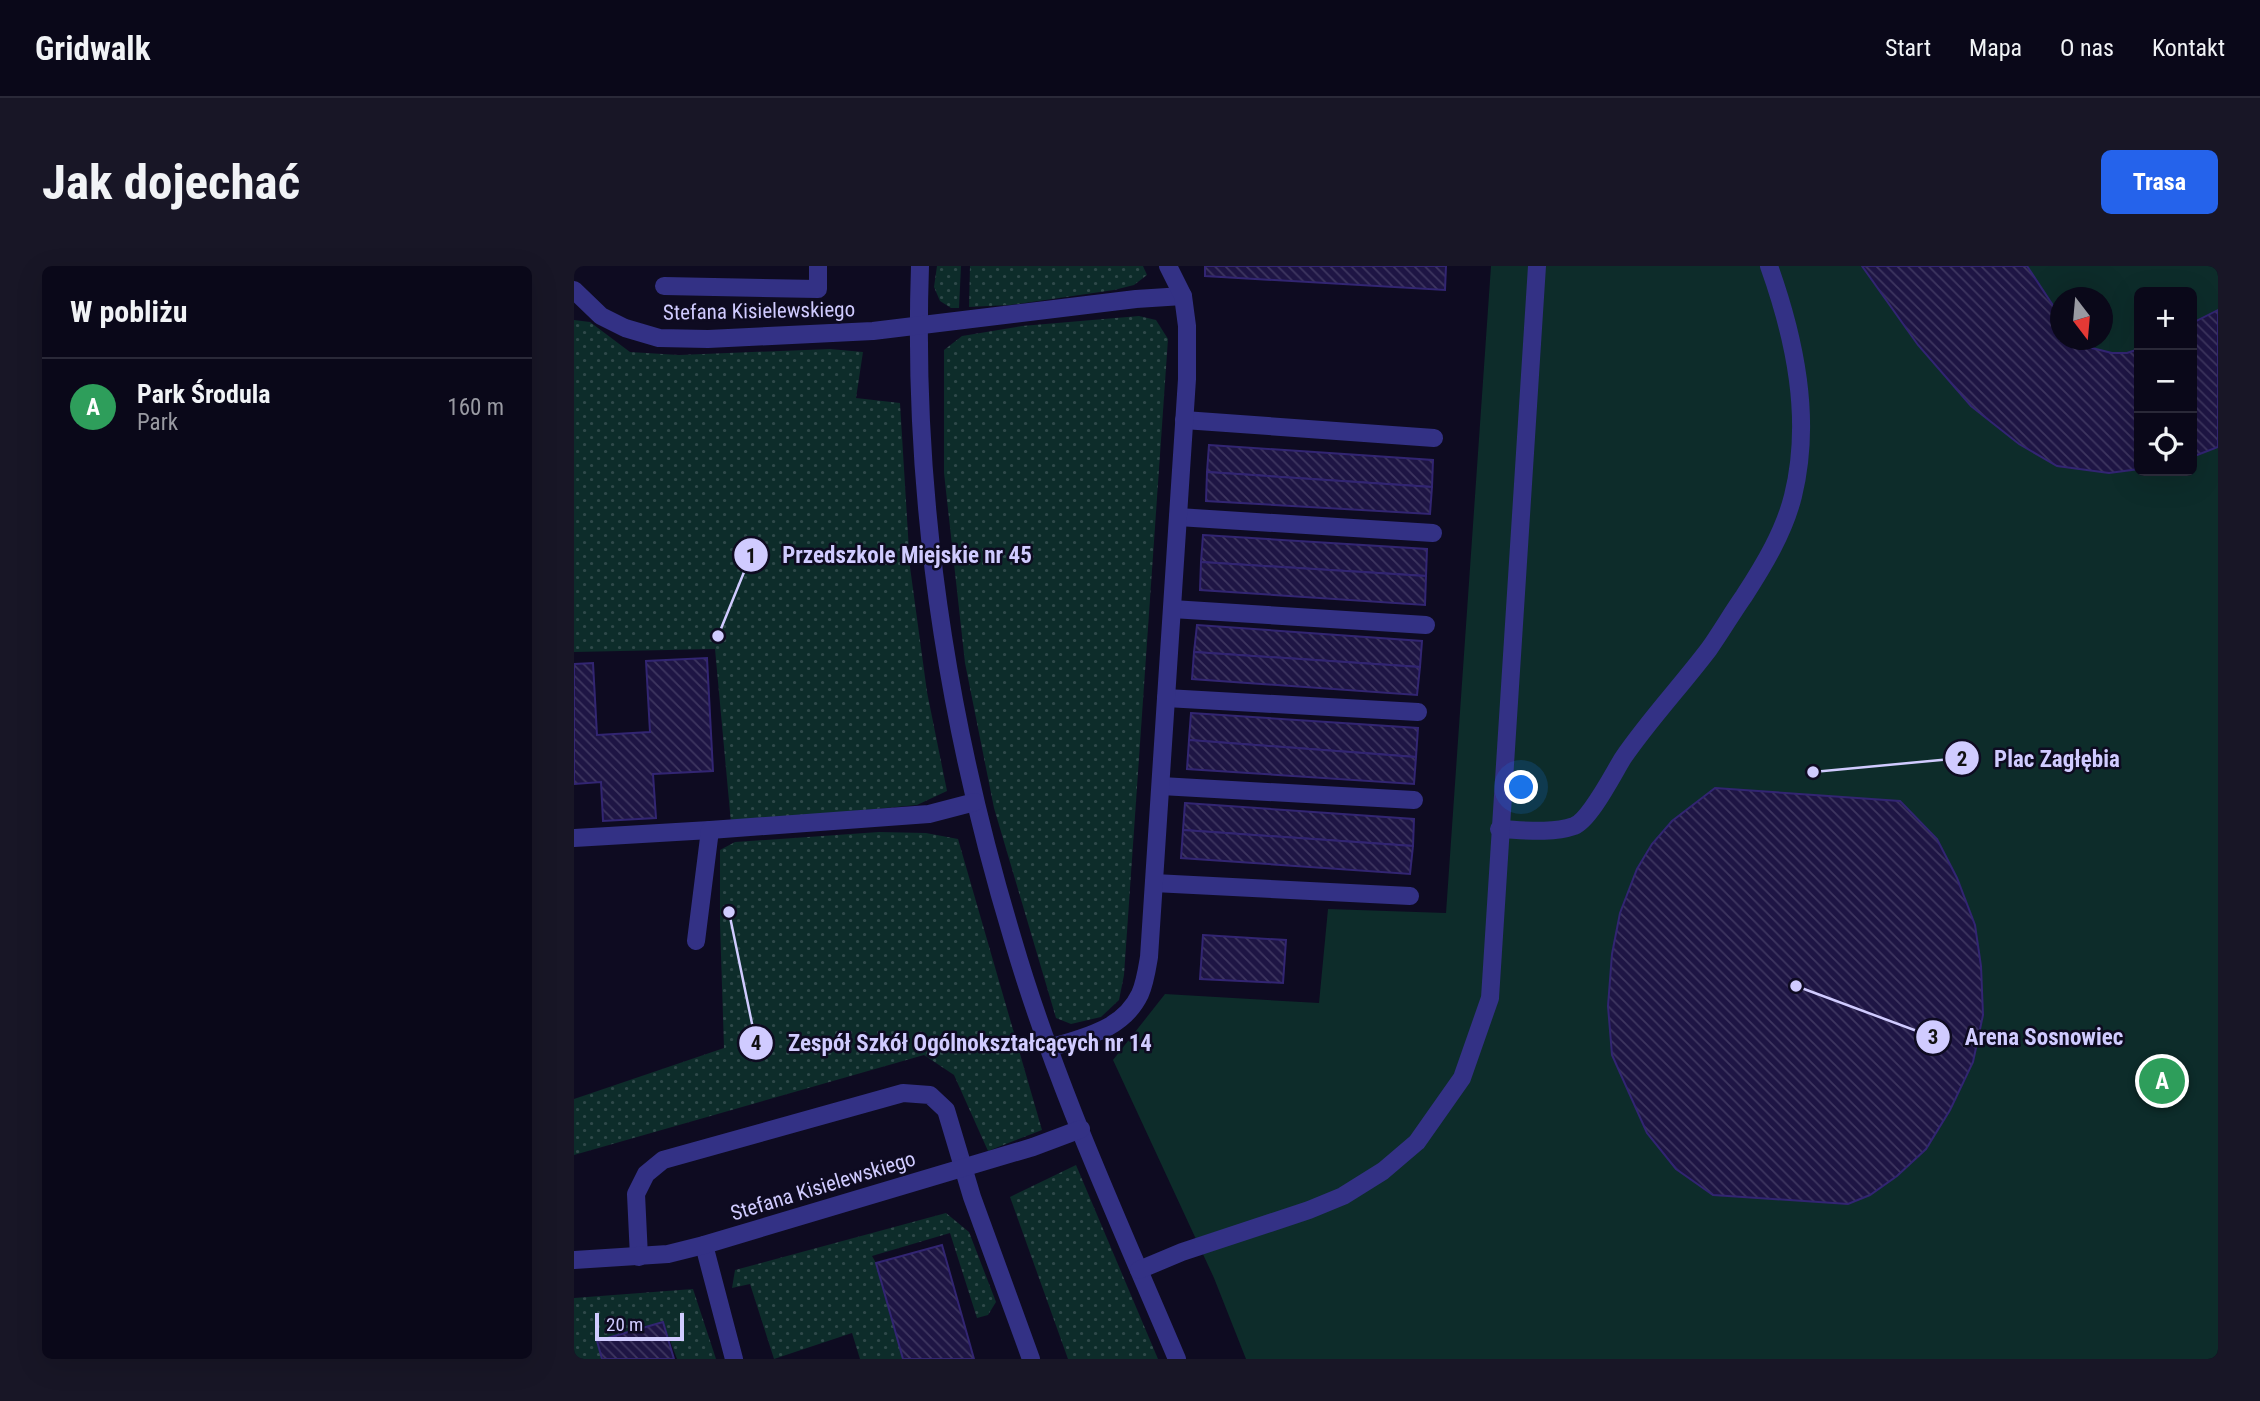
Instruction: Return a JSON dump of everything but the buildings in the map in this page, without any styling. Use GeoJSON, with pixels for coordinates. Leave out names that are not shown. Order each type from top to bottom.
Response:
{"type":"FeatureCollection","features":[{"type":"Feature","properties":{"kind":"street"},"geometry":{"type":"LineString","coordinates":[[664,286],[818,289],[818,266]]}},
{"type":"Feature","properties":{"kind":"street"},"geometry":{"type":"LineString","coordinates":[[920,266],[918,326],[924,469],[936,589],[956,714],[975,802],[1013,943],[1050,1048],[1177,1359]]}},
{"type":"Feature","properties":{"kind":"street"},"geometry":{"type":"LineString","coordinates":[[1050,1048],[1106,1030],[1125,1017],[1141,994],[1149,957],[1187,379],[1183,296],[1168,266]]}},
{"type":"Feature","properties":{"kind":"street"},"geometry":{"type":"LineString","coordinates":[[1139,1270],[1182,1252],[1343,1196],[1383,1171],[1417,1142],[1462,1078],[1490,998],[1537,266]]}},
{"type":"Feature","properties":{"kind":"street"},"geometry":{"type":"LineString","coordinates":[[1499,829],[1548,830],[1576,826],[1596,803],[1622,759],[1649,723],[1710,648],[1757,575],[1780,533],[1793,496],[1801,444],[1802,406],[1787,326],[1769,266]]}},
{"type":"Feature","properties":{"kind":"street","name":"Stefana Kisielewskiego"},"geometry":{"type":"LineString","coordinates":[[575,293],[601,316],[625,328],[659,338],[708,339],[873,331],[1136,299],[1183,296]]}},
{"type":"Feature","properties":{"kind":"street"},"geometry":{"type":"LineString","coordinates":[[1184,420],[1434,438]]}},
{"type":"Feature","properties":{"kind":"street"},"geometry":{"type":"LineString","coordinates":[[1178,517],[1433,533]]}},
{"type":"Feature","properties":{"kind":"street"},"geometry":{"type":"LineString","coordinates":[[1172,609],[1426,625]]}},
{"type":"Feature","properties":{"kind":"street"},"geometry":{"type":"LineString","coordinates":[[1166,698],[1419,712]]}},
{"type":"Feature","properties":{"kind":"street"},"geometry":{"type":"LineString","coordinates":[[1161,786],[1414,800]]}},
{"type":"Feature","properties":{"kind":"street"},"geometry":{"type":"LineString","coordinates":[[574,838],[929,814],[975,802]]}},
{"type":"Feature","properties":{"kind":"street"},"geometry":{"type":"LineString","coordinates":[[696,941],[710,830]]}},
{"type":"Feature","properties":{"kind":"street"},"geometry":{"type":"LineString","coordinates":[[1154,883],[1410,896]]}},
{"type":"Feature","properties":{"kind":"street"},"geometry":{"type":"LineString","coordinates":[[639,1257],[636,1194],[646,1174],[663,1160],[903,1093],[930,1095],[946,1110],[972,1197],[1031,1359]]}},
{"type":"Feature","properties":{"kind":"street","name":"Stefana Kisielewskiego"},"geometry":{"type":"LineString","coordinates":[[574,1260],[668,1254],[704,1245],[1033,1147],[1081,1129]]}},
{"type":"Feature","properties":{"kind":"street"},"geometry":{"type":"LineString","coordinates":[[704,1245],[734,1359]]}},
{"type":"Feature","properties":{"kind":"green space"},"geometry":{"type":"Polygon","coordinates":[[[937,266],[961,266],[959,308],[951,308],[940,301],[934,287],[937,266]]]}},
{"type":"Feature","properties":{"kind":"green space"},"geometry":{"type":"Polygon","coordinates":[[[970,266],[1143,266],[1147,275],[1134,285],[1114,290],[1010,305],[969,307],[970,266]]]}},
{"type":"Feature","properties":{"kind":"green space"},"geometry":{"type":"Polygon","coordinates":[[[1491,266],[2218,266],[2218,1359],[1246,1359],[1214,1278],[1113,1060],[1165,994],[1319,1003],[1328,909],[1446,913],[1491,266]]]}},
{"type":"Feature","properties":{"kind":"green space"},"geometry":{"type":"Polygon","coordinates":[[[1139,316],[1156,320],[1168,339],[1124,975],[1119,1000],[1101,1017],[1071,1024],[1056,1018],[994,808],[965,663],[944,473],[944,350],[962,336],[1022,326],[1139,316]]]}},
{"type":"Feature","properties":{"kind":"green space"},"geometry":{"type":"Polygon","coordinates":[[[574,320],[590,322],[630,352],[679,355],[830,349],[863,352],[856,398],[900,403],[910,567],[927,692],[947,791],[917,805],[731,823],[715,649],[574,652],[574,320]]]}},
{"type":"Feature","properties":{"kind":"green space"},"geometry":{"type":"Polygon","coordinates":[[[879,832],[926,833],[958,839],[1042,1130],[988,1151],[954,1075],[924,1055],[574,1155],[574,1099],[724,1048],[720,850],[735,842],[879,832]]]}},
{"type":"Feature","properties":{"kind":"green space"},"geometry":{"type":"Polygon","coordinates":[[[1076,1165],[1158,1359],[1068,1359],[1010,1197],[1076,1165]]]}},
{"type":"Feature","properties":{"kind":"green space"},"geometry":{"type":"Polygon","coordinates":[[[946,1213],[969,1232],[996,1302],[988,1315],[977,1318],[950,1233],[872,1256],[903,1359],[860,1359],[852,1333],[774,1359],[750,1284],[732,1288],[735,1270],[946,1213]]]}},
{"type":"Feature","properties":{"kind":"green space"},"geometry":{"type":"Polygon","coordinates":[[[693,1289],[716,1359],[677,1359],[663,1322],[598,1341],[602,1359],[574,1359],[574,1298],[693,1289]]]}},
{"type":"Feature","properties":{"kind":"place","name":"Przedszkole Miejskie nr 45"},"geometry":{"type":"Point","coordinates":[718,636]}},
{"type":"Feature","properties":{"kind":"place","name":"Plac Zagłębia"},"geometry":{"type":"Point","coordinates":[1813,772]}},
{"type":"Feature","properties":{"kind":"place","name":"Zespół Szkół Ogólnokształcących nr 14"},"geometry":{"type":"Point","coordinates":[729,912]}},
{"type":"Feature","properties":{"kind":"place","name":"Arena Sosnowiec"},"geometry":{"type":"Point","coordinates":[1796,986]}},
{"type":"Feature","properties":{"kind":"place","name":"Park Środula"},"geometry":{"type":"Point","coordinates":[2162,1081]}}]}
